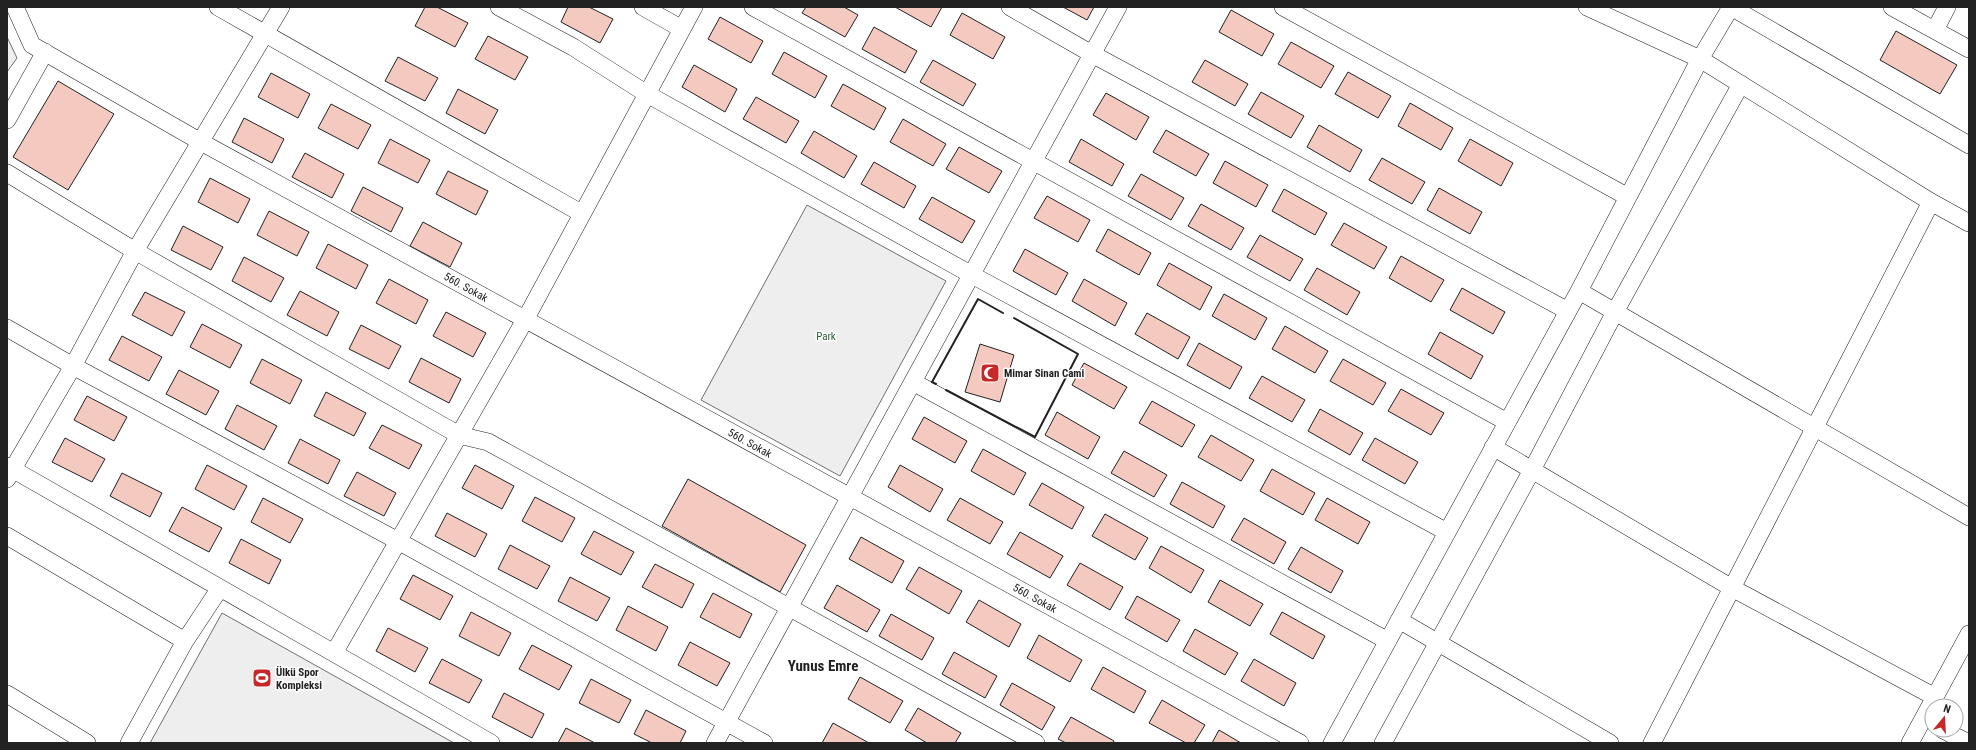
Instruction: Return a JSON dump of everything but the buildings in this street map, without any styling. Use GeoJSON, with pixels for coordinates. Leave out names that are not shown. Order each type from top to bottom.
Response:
{"type":"FeatureCollection","features":[{"type":"Feature","properties":{"kind":"street","name":"560. Sokak"},"geometry":{"type":"LineString","coordinates":[[15,7],[32,45],[201,142],[1300,743]]}},
{"type":"Feature","properties":{"kind":"street"},"geometry":{"type":"LineString","coordinates":[[218,7],[581,213]]}},
{"type":"Feature","properties":{"kind":"street"},"geometry":{"type":"LineString","coordinates":[[281,7],[135,251],[73,366],[9,471],[220,588],[491,743]]}},
{"type":"Feature","properties":{"kind":"street"},"geometry":{"type":"LineString","coordinates":[[499,7],[573,47],[647,94],[972,275],[1447,532]]}},
{"type":"Feature","properties":{"kind":"street"},"geometry":{"type":"LineString","coordinates":[[643,7],[682,29]]}},
{"type":"Feature","properties":{"kind":"street"},"geometry":{"type":"LineString","coordinates":[[334,653],[525,320],[581,213],[694,7]]}},
{"type":"Feature","properties":{"kind":"street"},"geometry":{"type":"LineString","coordinates":[[753,7],[1034,160],[1507,422]]}},
{"type":"Feature","properties":{"kind":"street"},"geometry":{"type":"LineString","coordinates":[[1010,7],[1092,54],[1568,310]]}},
{"type":"Feature","properties":{"kind":"street"},"geometry":{"type":"LineString","coordinates":[[715,743],[1118,7]]}},
{"type":"Feature","properties":{"kind":"street"},"geometry":{"type":"LineString","coordinates":[[1284,7],[1628,197]]}},
{"type":"Feature","properties":{"kind":"street"},"geometry":{"type":"LineString","coordinates":[[1587,7],[1700,59],[1969,224]]}},
{"type":"Feature","properties":{"kind":"street"},"geometry":{"type":"LineString","coordinates":[[1332,743],[1579,291],[1700,59],[1731,7],[1969,145]]}},
{"type":"Feature","properties":{"kind":"street"},"geometry":{"type":"LineString","coordinates":[[1892,7],[1969,49]]}},
{"type":"Feature","properties":{"kind":"street"},"geometry":{"type":"LineString","coordinates":[[1935,30],[1947,7]]}},
{"type":"Feature","properties":{"kind":"street"},"geometry":{"type":"LineString","coordinates":[[7,120],[45,52]]}},
{"type":"Feature","properties":{"kind":"street"},"geometry":{"type":"LineString","coordinates":[[1383,743],[1436,642],[1532,470],[1615,312],[1740,84]]}},
{"type":"Feature","properties":{"kind":"street"},"geometry":{"type":"LineString","coordinates":[[7,174],[135,251],[459,435],[488,442],[1036,743]]}},
{"type":"Feature","properties":{"kind":"street"},"geometry":{"type":"LineString","coordinates":[[1652,743],[1931,202]]}},
{"type":"Feature","properties":{"kind":"street"},"geometry":{"type":"LineString","coordinates":[[1579,291],[1969,517]]}},
{"type":"Feature","properties":{"kind":"street"},"geometry":{"type":"LineString","coordinates":[[7,328],[73,366],[398,541],[764,743]]}},
{"type":"Feature","properties":{"kind":"street"},"geometry":{"type":"LineString","coordinates":[[913,382],[1388,641]]}},
{"type":"Feature","properties":{"kind":"street"},"geometry":{"type":"LineString","coordinates":[[1494,447],[1732,588],[1935,698],[1969,634]]}},
{"type":"Feature","properties":{"kind":"street"},"geometry":{"type":"LineString","coordinates":[[7,536],[185,641]]}},
{"type":"Feature","properties":{"kind":"street"},"geometry":{"type":"LineString","coordinates":[[130,743],[185,641],[220,588]]}},
{"type":"Feature","properties":{"kind":"street"},"geometry":{"type":"LineString","coordinates":[[1399,620],[1610,743]]}},
{"type":"Feature","properties":{"kind":"street"},"geometry":{"type":"LineString","coordinates":[[7,694],[87,743]]}},
{"type":"Feature","properties":{"kind":"street"},"geometry":{"type":"LineString","coordinates":[[1910,743],[1924,726]]}},
{"type":"Feature","properties":{"kind":"street"},"geometry":{"type":"LineString","coordinates":[[1959,738],[1969,743]]}},
{"type":"Feature","properties":{"kind":"green space"},"geometry":{"type":"Polygon","coordinates":[[[7,37],[17,58],[7,72],[7,37]]]}},
{"type":"Feature","properties":{"kind":"green space","name":"Park"},"geometry":{"type":"Polygon","coordinates":[[[807,205],[946,281],[840,476],[701,400],[807,205]]]}},
{"type":"Feature","properties":{"kind":"green space","name":"Ülkü Spor Kompleksi"},"geometry":{"type":"Polygon","coordinates":[[[222,613],[454,743],[150,743],[222,613]]]}},
{"type":"Feature","properties":{"kind":"wall"},"geometry":{"type":"LineString","coordinates":[[936,384],[932,382],[978,299],[1003,313]]}},
{"type":"Feature","properties":{"kind":"wall"},"geometry":{"type":"LineString","coordinates":[[946,390],[1035,437],[1078,354],[1014,318]]}},
{"type":"Feature","properties":{"kind":"place","name":"Mimar Sinan Cami"},"geometry":{"type":"Point","coordinates":[990,373]}},
{"type":"Feature","properties":{"kind":"place","name":"Ülkü Spor Kompleksi"},"geometry":{"type":"Point","coordinates":[262,678]}},
{"type":"Feature","properties":{"kind":"district","name":"Yunus Emre"},"geometry":{"type":"Point","coordinates":[823,666]}}]}
